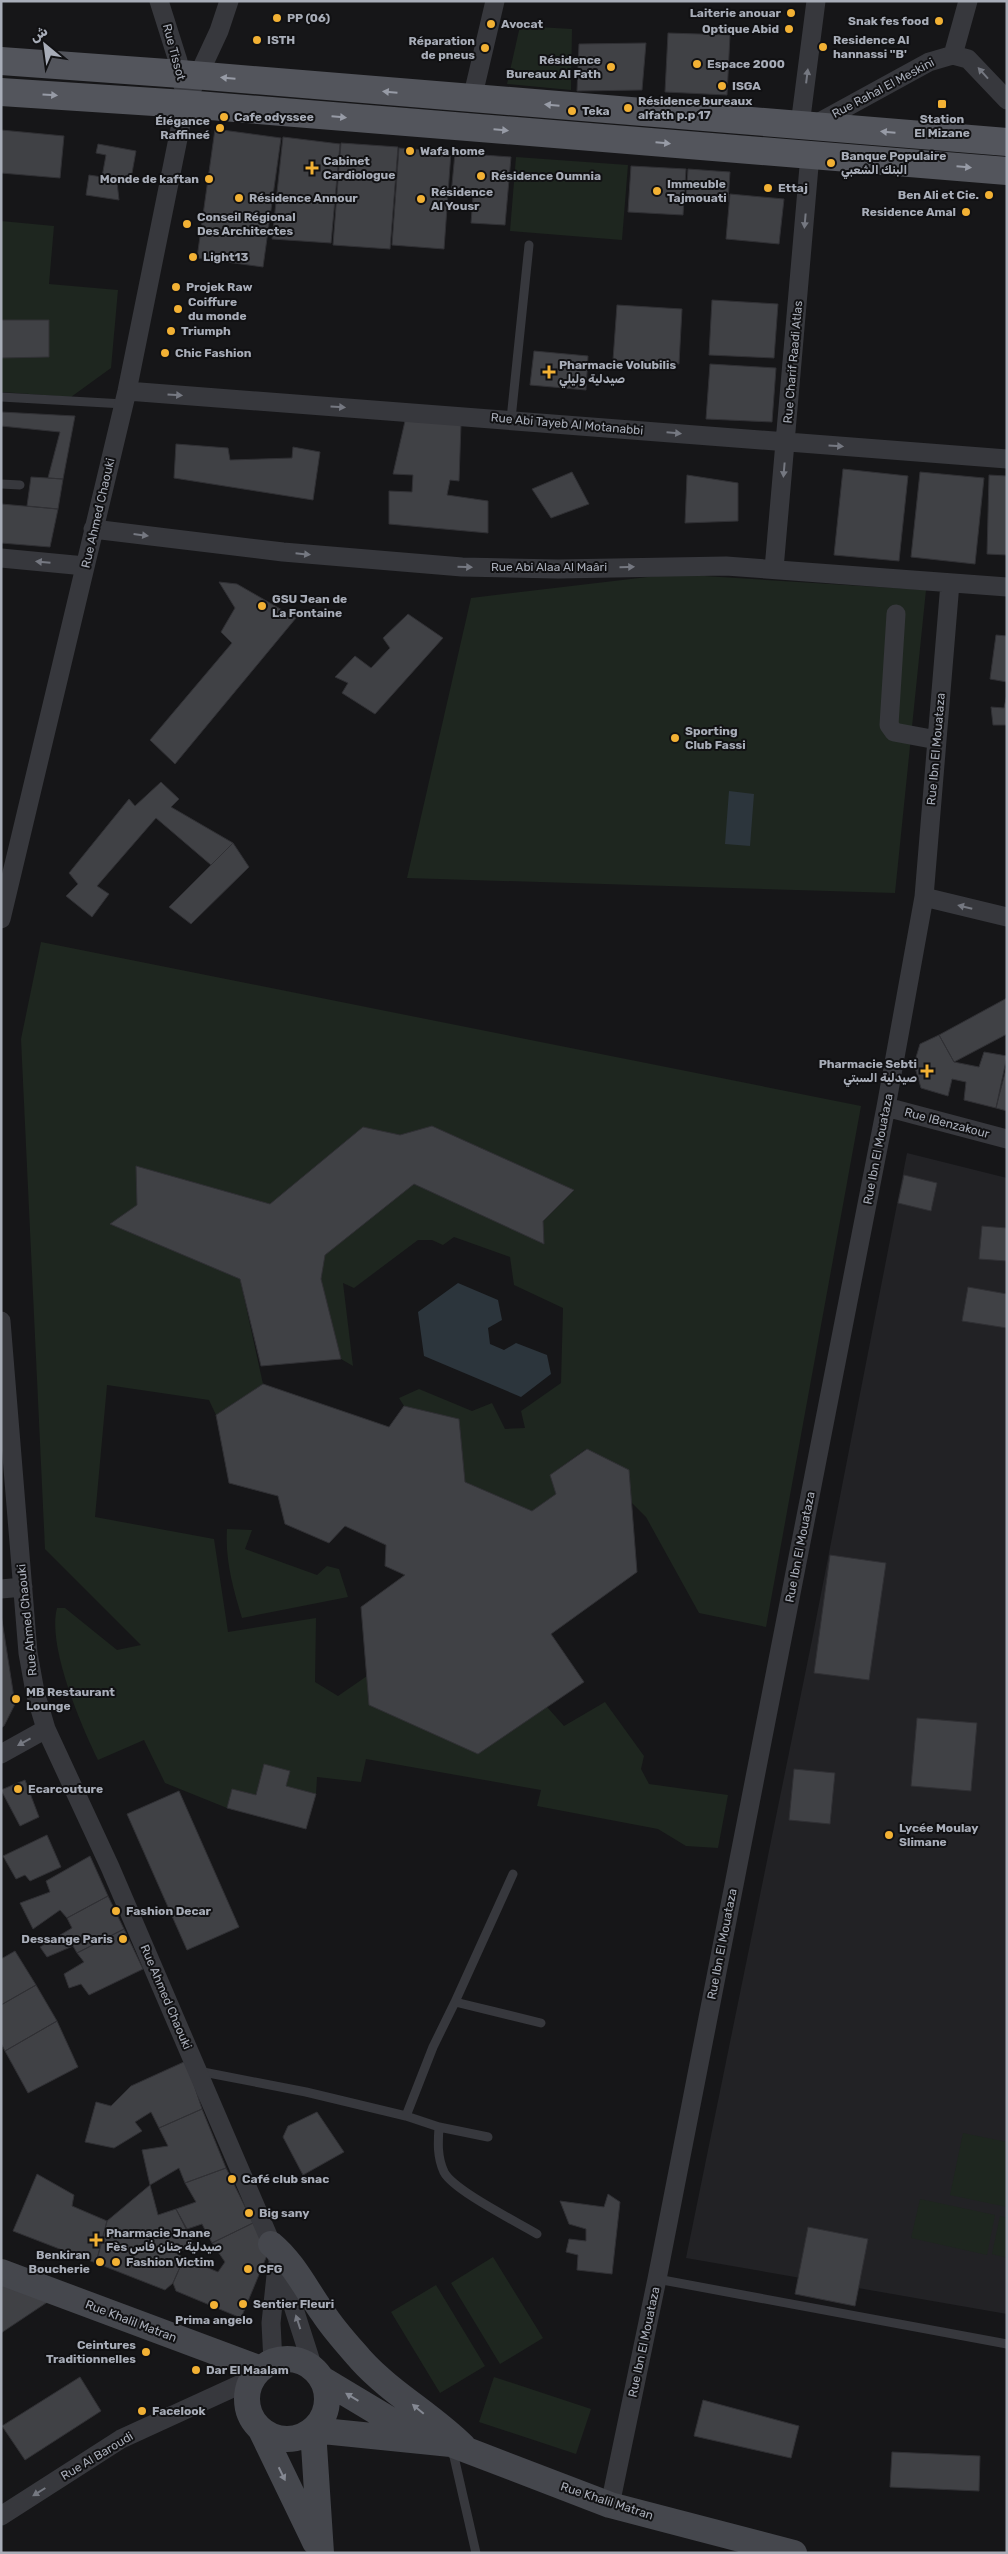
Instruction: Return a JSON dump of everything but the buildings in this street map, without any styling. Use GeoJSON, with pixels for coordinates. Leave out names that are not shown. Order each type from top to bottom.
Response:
{"type":"FeatureCollection","features":[{"type":"Feature","properties":{"kind":"main road"},"geometry":{"type":"LineString","coordinates":[[1,62],[190,75],[1007,142]]}},
{"type":"Feature","properties":{"kind":"main road"},"geometry":{"type":"LineString","coordinates":[[1,92],[185,104],[1007,171]]}},
{"type":"Feature","properties":{"kind":"street","name":"Rue Tissot"},"geometry":{"type":"LineString","coordinates":[[159,1],[190,75]]}},
{"type":"Feature","properties":{"kind":"street","name":"Rue Ahmed Chaouki"},"geometry":{"type":"LineString","coordinates":[[1,919],[125,398],[190,75],[219,31],[229,1]]}},
{"type":"Feature","properties":{"kind":"street"},"geometry":{"type":"LineString","coordinates":[[472,99],[495,1]]}},
{"type":"Feature","properties":{"kind":"street"},"geometry":{"type":"LineString","coordinates":[[807,125],[816,1]]}},
{"type":"Feature","properties":{"kind":"street"},"geometry":{"type":"LineString","coordinates":[[968,1],[953,56],[968,58],[1007,100]]}},
{"type":"Feature","properties":{"kind":"street","name":"Rue Rahal El Meskini"},"geometry":{"type":"LineString","coordinates":[[807,125],[929,62],[953,56]]}},
{"type":"Feature","properties":{"kind":"street","name":"Rue Charif Raadi Atlas"},"geometry":{"type":"LineString","coordinates":[[774,569],[810,155]]}},
{"type":"Feature","properties":{"kind":"street","name":"Rue Abi Tayeb Al Motanabbi"},"geometry":{"type":"LineString","coordinates":[[125,398],[511,419],[786,443],[1007,459]]}},
{"type":"Feature","properties":{"kind":"street","name":"Rue Abi Alaa Al Maâri"},"geometry":{"type":"LineString","coordinates":[[93,529],[318,555],[462,567],[558,569],[726,566],[1007,588]]}},
{"type":"Feature","properties":{"kind":"street"},"geometry":{"type":"LineString","coordinates":[[1,558],[85,566]]}},
{"type":"Feature","properties":{"kind":"street","name":"Rue Ibn El Mouataza"},"geometry":{"type":"LineString","coordinates":[[610,2504],[657,2279],[886,1107],[924,897],[950,583]]}},
{"type":"Feature","properties":{"kind":"street"},"geometry":{"type":"LineString","coordinates":[[896,614],[889,725],[894,732],[937,740]]}},
{"type":"Feature","properties":{"kind":"street"},"geometry":{"type":"LineString","coordinates":[[924,897],[1007,917]]}},
{"type":"Feature","properties":{"kind":"street","name":"Rue IBenzakour"},"geometry":{"type":"LineString","coordinates":[[886,1107],[1007,1139]]}},
{"type":"Feature","properties":{"kind":"street","name":"Rue Ahmed Chaouki"},"geometry":{"type":"LineString","coordinates":[[1,1321],[28,1653],[35,1692],[46,1729],[110,1866],[198,2071],[274,2252],[317,2374]]}},
{"type":"Feature","properties":{"kind":"street"},"geometry":{"type":"LineString","coordinates":[[1,1589],[23,1587]]}},
{"type":"Feature","properties":{"kind":"street"},"geometry":{"type":"LineString","coordinates":[[1,1754],[46,1729]]}},
{"type":"Feature","properties":{"kind":"street","name":"Rue Ahmed Chaouki"},"geometry":{"type":"LineString","coordinates":[[262,2370],[271,2323],[274,2252]]}},
{"type":"Feature","properties":{"kind":"street"},"geometry":{"type":"LineString","coordinates":[[274,2252],[284,2255],[324,2315],[364,2363],[431,2420],[449,2432],[460,2448]]}},
{"type":"Feature","properties":{"kind":"street","name":"Rue Khalil Matran"},"geometry":{"type":"LineString","coordinates":[[1,2272],[262,2370]]}},
{"type":"Feature","properties":{"kind":"street"},"geometry":{"type":"LineString","coordinates":[[261,2430],[274,2437],[287,2439],[301,2437],[313,2430],[322,2419],[327,2406],[327,2392],[317,2374],[301,2361],[287,2359],[262,2370],[248,2392],[248,2406],[252,2420],[261,2430],[320,2553]]}},
{"type":"Feature","properties":{"kind":"street","name":"Rue Al Baroudi"},"geometry":{"type":"LineString","coordinates":[[1,2516],[121,2440],[262,2370]]}},
{"type":"Feature","properties":{"kind":"street","name":"Rue Khalil Matran"},"geometry":{"type":"LineString","coordinates":[[317,2374],[424,2440]]}},
{"type":"Feature","properties":{"kind":"street"},"geometry":{"type":"LineString","coordinates":[[313,2430],[320,2553]]}},
{"type":"Feature","properties":{"kind":"street","name":"Rue Khalil Matran"},"geometry":{"type":"LineString","coordinates":[[313,2430],[424,2440],[460,2448],[610,2504],[794,2553]]}},
{"type":"Feature","properties":{"kind":"lane"},"geometry":{"type":"LineString","coordinates":[[511,419],[529,245]]}},
{"type":"Feature","properties":{"kind":"lane"},"geometry":{"type":"LineString","coordinates":[[1,397],[125,398]]}},
{"type":"Feature","properties":{"kind":"lane"},"geometry":{"type":"LineString","coordinates":[[1,484],[20,486]]}},
{"type":"Feature","properties":{"kind":"lane"},"geometry":{"type":"LineString","coordinates":[[406,2116],[433,2047],[513,1874]]}},
{"type":"Feature","properties":{"kind":"lane"},"geometry":{"type":"LineString","coordinates":[[455,2002],[541,2023]]}},
{"type":"Feature","properties":{"kind":"lane"},"geometry":{"type":"LineString","coordinates":[[198,2071],[306,2092],[406,2116],[439,2127],[488,2137]]}},
{"type":"Feature","properties":{"kind":"lane"},"geometry":{"type":"LineString","coordinates":[[439,2127],[438,2152],[444,2173],[456,2186],[537,2234]]}},
{"type":"Feature","properties":{"kind":"lane"},"geometry":{"type":"LineString","coordinates":[[657,2279],[1007,2344]]}},
{"type":"Feature","properties":{"kind":"lane"},"geometry":{"type":"LineString","coordinates":[[460,2448],[476,2553]]}},
{"type":"Feature","properties":{"kind":"shaded area"},"geometry":{"type":"Polygon","coordinates":[[[520,26],[572,29],[571,90],[507,84],[520,26]]]}},
{"type":"Feature","properties":{"kind":"shaded area"},"geometry":{"type":"Polygon","coordinates":[[[516,157],[628,165],[622,240],[510,231],[516,157]]]}},
{"type":"Feature","properties":{"kind":"shaded area"},"geometry":{"type":"Polygon","coordinates":[[[1,221],[54,226],[49,284],[118,290],[111,368],[71,397],[1,392],[1,221]]]}},
{"type":"Feature","properties":{"kind":"shaded area","name":"Sporting Club Fassi"},"geometry":{"type":"Polygon","coordinates":[[[673,574],[926,590],[895,893],[407,878],[471,598],[673,574]]]}},
{"type":"Feature","properties":{"kind":"shaded area"},"geometry":{"type":"Polygon","coordinates":[[[729,791],[754,794],[750,846],[725,844],[729,791]]]}},
{"type":"Feature","properties":{"kind":"shaded area"},"geometry":{"type":"Polygon","coordinates":[[[41,942],[861,1106],[766,1627],[699,1613],[646,1517],[631,1502],[628,1470],[586,1449],[550,1475],[556,1494],[532,1511],[465,1482],[459,1419],[404,1406],[399,1398],[419,1389],[472,1411],[492,1403],[505,1429],[525,1428],[521,1411],[561,1383],[563,1308],[514,1285],[510,1257],[454,1237],[443,1245],[432,1240],[418,1240],[354,1288],[343,1283],[353,1366],[341,1359],[321,1279],[325,1255],[414,1184],[544,1243],[543,1221],[573,1190],[432,1126],[400,1135],[363,1127],[270,1204],[136,1166],[137,1205],[111,1224],[240,1279],[263,1384],[216,1415],[209,1400],[107,1385],[95,1517],[214,1539],[228,1632],[316,1618],[315,1682],[338,1696],[367,1676],[547,1707],[564,1726],[605,1702],[644,1756],[641,1769],[649,1784],[728,1795],[718,1848],[686,1846],[658,1829],[537,1806],[541,1790],[366,1759],[361,1782],[317,1777],[316,1794],[286,1786],[290,1771],[264,1764],[256,1795],[232,1789],[227,1808],[165,1783],[144,1740],[98,1760],[75,1707],[61,1664],[55,1624],[57,1608],[65,1608],[117,1650],[141,1645],[45,1549],[21,1039],[41,942]]]}},
{"type":"Feature","properties":{"kind":"shaded area","name":"Lycée Moulay Slimane"},"geometry":{"type":"Polygon","coordinates":[[[907,1153],[1007,1178],[1007,2314],[686,2258],[812,1640],[907,1153]]]}},
{"type":"Feature","properties":{"kind":"shaded area"},"geometry":{"type":"Polygon","coordinates":[[[458,1283],[498,1300],[502,1320],[488,1328],[490,1344],[504,1350],[516,1343],[547,1355],[551,1374],[521,1397],[424,1356],[418,1312],[458,1283]]]}},
{"type":"Feature","properties":{"kind":"shaded area"},"geometry":{"type":"Polygon","coordinates":[[[227,1529],[252,1530],[245,1549],[317,1575],[327,1566],[339,1569],[348,1597],[242,1618],[228,1563],[227,1529]]]}},
{"type":"Feature","properties":{"kind":"shaded area"},"geometry":{"type":"Polygon","coordinates":[[[963,2133],[1007,2142],[1007,2207],[950,2195],[963,2133]]]}},
{"type":"Feature","properties":{"kind":"shaded area"},"geometry":{"type":"Polygon","coordinates":[[[920,2199],[995,2215],[987,2255],[911,2238],[920,2199]]]}},
{"type":"Feature","properties":{"kind":"shaded area"},"geometry":{"type":"Polygon","coordinates":[[[1000,2216],[1007,2218],[1007,2258],[992,2254],[1000,2216]]]}},
{"type":"Feature","properties":{"kind":"shaded area"},"geometry":{"type":"Polygon","coordinates":[[[493,2257],[543,2338],[500,2364],[451,2283],[493,2257]]]}},
{"type":"Feature","properties":{"kind":"shaded area"},"geometry":{"type":"Polygon","coordinates":[[[436,2285],[485,2366],[440,2393],[391,2312],[436,2285]]]}},
{"type":"Feature","properties":{"kind":"shaded area"},"geometry":{"type":"Polygon","coordinates":[[[494,2377],[591,2409],[576,2454],[479,2422],[494,2377]]]}},
{"type":"Feature","properties":{"kind":"place","name":"Laiterie anouar"},"geometry":{"type":"Point","coordinates":[791,13]}},
{"type":"Feature","properties":{"kind":"place","name":"PP (06)"},"geometry":{"type":"Point","coordinates":[277,18]}},
{"type":"Feature","properties":{"kind":"place","name":"Snak fes food"},"geometry":{"type":"Point","coordinates":[939,21]}},
{"type":"Feature","properties":{"kind":"place","name":"Avocat"},"geometry":{"type":"Point","coordinates":[491,24]}},
{"type":"Feature","properties":{"kind":"place","name":"Optique Abid"},"geometry":{"type":"Point","coordinates":[789,29]}},
{"type":"Feature","properties":{"kind":"place","name":"ISTH"},"geometry":{"type":"Point","coordinates":[257,40]}},
{"type":"Feature","properties":{"kind":"place","name":"Residence Al hannassi ''B'"},"geometry":{"type":"Point","coordinates":[823,47]}},
{"type":"Feature","properties":{"kind":"place","name":"Réparation de pneus"},"geometry":{"type":"Point","coordinates":[485,48]}},
{"type":"Feature","properties":{"kind":"place","name":"Espace 2000"},"geometry":{"type":"Point","coordinates":[697,64]}},
{"type":"Feature","properties":{"kind":"place","name":"Résidence Bureaux Al Fath"},"geometry":{"type":"Point","coordinates":[611,67]}},
{"type":"Feature","properties":{"kind":"place","name":"ISGA"},"geometry":{"type":"Point","coordinates":[722,86]}},
{"type":"Feature","properties":{"kind":"place","name":"Station El Mizane"},"geometry":{"type":"Point","coordinates":[942,104]}},
{"type":"Feature","properties":{"kind":"place","name":"Résidence bureaux alfath p.p 17"},"geometry":{"type":"Point","coordinates":[628,108]}},
{"type":"Feature","properties":{"kind":"place","name":"Teka"},"geometry":{"type":"Point","coordinates":[572,111]}},
{"type":"Feature","properties":{"kind":"place","name":"Cafe odyssee"},"geometry":{"type":"Point","coordinates":[224,117]}},
{"type":"Feature","properties":{"kind":"place","name":"Élégance Raffineé"},"geometry":{"type":"Point","coordinates":[220,128]}},
{"type":"Feature","properties":{"kind":"place","name":"Wafa home"},"geometry":{"type":"Point","coordinates":[410,151]}},
{"type":"Feature","properties":{"kind":"place","name":"Banque Populaire البنك الشعبي"},"geometry":{"type":"Point","coordinates":[831,163]}},
{"type":"Feature","properties":{"kind":"place","name":"Cabinet Cardiologue"},"geometry":{"type":"Point","coordinates":[312,168]}},
{"type":"Feature","properties":{"kind":"place","name":"Résidence Oumnia"},"geometry":{"type":"Point","coordinates":[481,176]}},
{"type":"Feature","properties":{"kind":"place","name":"Monde de kaftan"},"geometry":{"type":"Point","coordinates":[209,179]}},
{"type":"Feature","properties":{"kind":"place","name":"Ettaj"},"geometry":{"type":"Point","coordinates":[768,188]}},
{"type":"Feature","properties":{"kind":"place","name":"Immeuble Tajmouati"},"geometry":{"type":"Point","coordinates":[657,191]}},
{"type":"Feature","properties":{"kind":"place","name":"Ben Ali et Cie."},"geometry":{"type":"Point","coordinates":[989,195]}},
{"type":"Feature","properties":{"kind":"place","name":"Résidence Annour"},"geometry":{"type":"Point","coordinates":[239,198]}},
{"type":"Feature","properties":{"kind":"place","name":"Résidence Al Yousr"},"geometry":{"type":"Point","coordinates":[421,199]}},
{"type":"Feature","properties":{"kind":"place","name":"Residence Amal"},"geometry":{"type":"Point","coordinates":[966,212]}},
{"type":"Feature","properties":{"kind":"place","name":"Conseil Régional Des Architectes"},"geometry":{"type":"Point","coordinates":[187,224]}},
{"type":"Feature","properties":{"kind":"place","name":"Light13"},"geometry":{"type":"Point","coordinates":[193,257]}},
{"type":"Feature","properties":{"kind":"place","name":"Projek Raw"},"geometry":{"type":"Point","coordinates":[176,287]}},
{"type":"Feature","properties":{"kind":"place","name":"Coiffure du monde"},"geometry":{"type":"Point","coordinates":[178,309]}},
{"type":"Feature","properties":{"kind":"place","name":"Triumph"},"geometry":{"type":"Point","coordinates":[171,331]}},
{"type":"Feature","properties":{"kind":"place","name":"Chic Fashion"},"geometry":{"type":"Point","coordinates":[165,353]}},
{"type":"Feature","properties":{"kind":"place","name":"Pharmacie Volubilis صيدلية وليلي"},"geometry":{"type":"Point","coordinates":[549,372]}},
{"type":"Feature","properties":{"kind":"place","name":"GSU Jean de La Fontaine"},"geometry":{"type":"Point","coordinates":[262,606]}},
{"type":"Feature","properties":{"kind":"place","name":"Sporting Club Fassi"},"geometry":{"type":"Point","coordinates":[675,738]}},
{"type":"Feature","properties":{"kind":"place","name":"Pharmacie Sebti صيدلية السبتي"},"geometry":{"type":"Point","coordinates":[927,1071]}},
{"type":"Feature","properties":{"kind":"place","name":"MB Restaurant Lounge"},"geometry":{"type":"Point","coordinates":[16,1699]}},
{"type":"Feature","properties":{"kind":"place","name":"Ecarcouture"},"geometry":{"type":"Point","coordinates":[18,1789]}},
{"type":"Feature","properties":{"kind":"place","name":"Lycée Moulay Slimane"},"geometry":{"type":"Point","coordinates":[889,1835]}},
{"type":"Feature","properties":{"kind":"place","name":"Fashion Decar"},"geometry":{"type":"Point","coordinates":[116,1911]}},
{"type":"Feature","properties":{"kind":"place","name":"Dessange Paris"},"geometry":{"type":"Point","coordinates":[123,1939]}},
{"type":"Feature","properties":{"kind":"place","name":"Café club snac"},"geometry":{"type":"Point","coordinates":[232,2179]}},
{"type":"Feature","properties":{"kind":"place","name":"Big sany"},"geometry":{"type":"Point","coordinates":[249,2213]}},
{"type":"Feature","properties":{"kind":"place","name":"Pharmacie Jnane Fès صيدلية جنان فاس"},"geometry":{"type":"Point","coordinates":[96,2240]}},
{"type":"Feature","properties":{"kind":"place","name":"Benkiran Boucherie"},"geometry":{"type":"Point","coordinates":[100,2262]}},
{"type":"Feature","properties":{"kind":"place","name":"Fashion Victim"},"geometry":{"type":"Point","coordinates":[116,2262]}},
{"type":"Feature","properties":{"kind":"place","name":"CFG"},"geometry":{"type":"Point","coordinates":[248,2269]}},
{"type":"Feature","properties":{"kind":"place","name":"Sentier Fleuri"},"geometry":{"type":"Point","coordinates":[243,2304]}},
{"type":"Feature","properties":{"kind":"place","name":"Prima angelo"},"geometry":{"type":"Point","coordinates":[214,2305]}},
{"type":"Feature","properties":{"kind":"place","name":"Ceintures Traditionnelles"},"geometry":{"type":"Point","coordinates":[146,2352]}},
{"type":"Feature","properties":{"kind":"place","name":"Dar El Maalam"},"geometry":{"type":"Point","coordinates":[196,2370]}},
{"type":"Feature","properties":{"kind":"place","name":"Facelook"},"geometry":{"type":"Point","coordinates":[142,2411]}}]}
